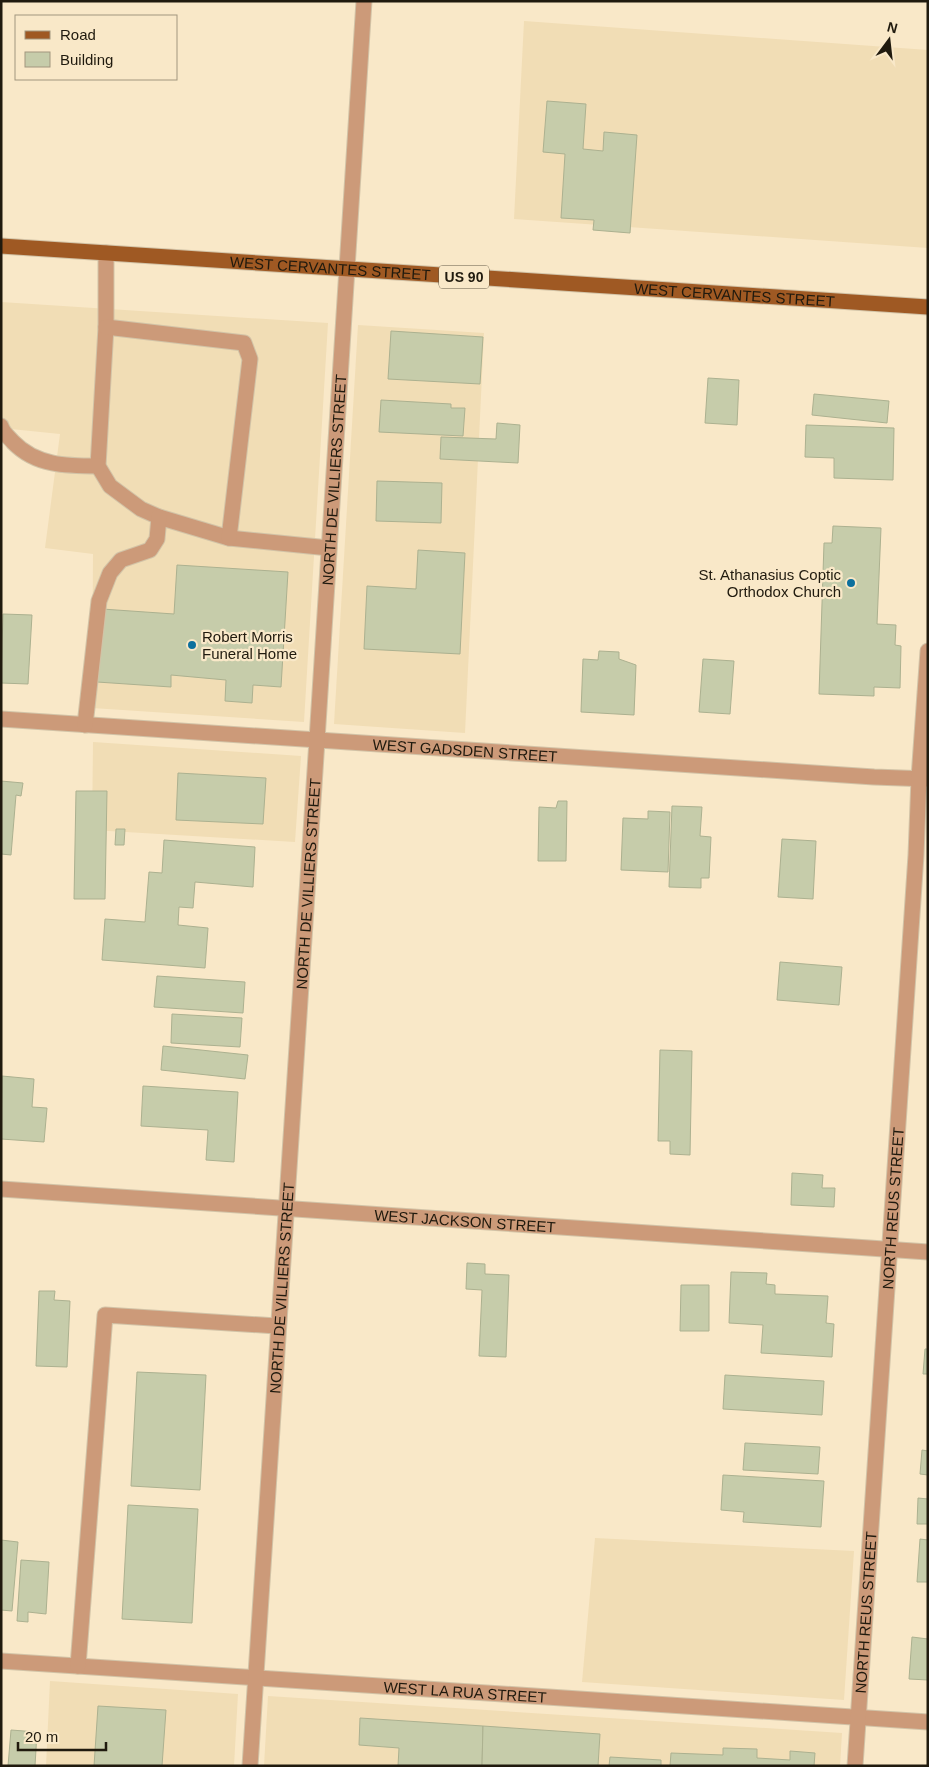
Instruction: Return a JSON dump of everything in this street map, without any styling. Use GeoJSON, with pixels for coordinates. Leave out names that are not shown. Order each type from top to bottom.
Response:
{"type":"FeatureCollection","features":[{"type":"Feature","properties":{"kind":"main road","name":"WEST CERVANTES STREET"},"geometry":{"type":"LineString","coordinates":[[1,246],[928,307]]}},
{"type":"Feature","properties":{"kind":"street","name":"NORTH DE VILLIERS STREET"},"geometry":{"type":"LineString","coordinates":[[250,1766],[254,1678],[285,1208],[318,740],[364,1]]}},
{"type":"Feature","properties":{"kind":"street"},"geometry":{"type":"LineString","coordinates":[[106,253],[106,327],[98,466],[110,486],[141,509],[159,517],[229,538],[329,548]]}},
{"type":"Feature","properties":{"kind":"street"},"geometry":{"type":"LineString","coordinates":[[106,327],[244,343],[250,359],[229,538]]}},
{"type":"Feature","properties":{"kind":"street"},"geometry":{"type":"LineString","coordinates":[[1,426],[2,430],[16,445],[34,458],[60,466],[98,466]]}},
{"type":"Feature","properties":{"kind":"street"},"geometry":{"type":"LineString","coordinates":[[85,725],[99,601],[110,573],[121,560],[150,550],[157,539],[159,517]]}},
{"type":"Feature","properties":{"kind":"street","name":"NORTH REUS STREET"},"geometry":{"type":"LineString","coordinates":[[855,1766],[916,855],[924,779],[928,651]]}},
{"type":"Feature","properties":{"kind":"street","name":"WEST GADSDEN STREET"},"geometry":{"type":"LineString","coordinates":[[1,719],[924,779]]}},
{"type":"Feature","properties":{"kind":"street","name":"WEST JACKSON STREET"},"geometry":{"type":"LineString","coordinates":[[1,1189],[928,1252]]}},
{"type":"Feature","properties":{"kind":"street"},"geometry":{"type":"LineString","coordinates":[[78,1666],[105,1315],[278,1326]]}},
{"type":"Feature","properties":{"kind":"street","name":"WEST LA RUA STREET"},"geometry":{"type":"LineString","coordinates":[[1,1661],[928,1722]]}},
{"type":"Feature","properties":{"kind":"shaded area"},"geometry":{"type":"Polygon","coordinates":[[[524,21],[928,50],[928,248],[514,219],[524,21]]]}},
{"type":"Feature","properties":{"kind":"shaded area"},"geometry":{"type":"Polygon","coordinates":[[[1,302],[328,323],[304,722],[92,708],[93,554],[45,548],[60,434],[1,428],[1,302]]]}},
{"type":"Feature","properties":{"kind":"shaded area"},"geometry":{"type":"Polygon","coordinates":[[[358,325],[484,333],[465,733],[334,724],[358,325]]]}},
{"type":"Feature","properties":{"kind":"shaded area"},"geometry":{"type":"Polygon","coordinates":[[[93,742],[301,756],[295,842],[92,830],[93,742]]]}},
{"type":"Feature","properties":{"kind":"shaded area"},"geometry":{"type":"Polygon","coordinates":[[[595,1538],[854,1551],[844,1700],[582,1682],[595,1538]]]}},
{"type":"Feature","properties":{"kind":"shaded area"},"geometry":{"type":"Polygon","coordinates":[[[50,1681],[238,1694],[234,1766],[46,1766],[50,1681]]]}},
{"type":"Feature","properties":{"kind":"shaded area"},"geometry":{"type":"Polygon","coordinates":[[[268,1696],[842,1733],[840,1766],[264,1766],[268,1696]]]}},
{"type":"Feature","properties":{"kind":"building"},"geometry":{"type":"Polygon","coordinates":[[[547,101],[586,104],[583,149],[603,151],[604,132],[637,135],[630,233],[593,230],[594,220],[561,218],[565,154],[543,152],[547,101]]]}},
{"type":"Feature","properties":{"kind":"building"},"geometry":{"type":"Polygon","coordinates":[[[391,331],[483,337],[480,384],[388,379],[391,331]]]}},
{"type":"Feature","properties":{"kind":"building"},"geometry":{"type":"Polygon","coordinates":[[[708,378],[739,380],[737,425],[705,423],[708,378]]]}},
{"type":"Feature","properties":{"kind":"building"},"geometry":{"type":"Polygon","coordinates":[[[814,394],[889,401],[887,423],[812,415],[814,394]]]}},
{"type":"Feature","properties":{"kind":"building"},"geometry":{"type":"Polygon","coordinates":[[[381,400],[451,404],[451,408],[465,408],[463,436],[379,432],[381,400]]]}},
{"type":"Feature","properties":{"kind":"building"},"geometry":{"type":"Polygon","coordinates":[[[497,423],[520,425],[518,463],[440,459],[441,437],[496,439],[497,423]]]}},
{"type":"Feature","properties":{"kind":"building"},"geometry":{"type":"Polygon","coordinates":[[[806,425],[894,428],[893,480],[834,478],[834,458],[805,457],[806,425]]]}},
{"type":"Feature","properties":{"kind":"building"},"geometry":{"type":"Polygon","coordinates":[[[377,481],[442,483],[441,523],[376,521],[377,481]]]}},
{"type":"Feature","properties":{"kind":"building","name":"St. Athanasius Coptic Orthodox Church"},"geometry":{"type":"Polygon","coordinates":[[[833,526],[881,528],[877,624],[896,625],[895,645],[901,646],[900,688],[874,687],[874,696],[819,694],[824,543],[832,543],[833,526]]]}},
{"type":"Feature","properties":{"kind":"building"},"geometry":{"type":"Polygon","coordinates":[[[418,550],[465,553],[460,654],[364,649],[367,586],[416,589],[418,550]]]}},
{"type":"Feature","properties":{"kind":"building","name":"Robert Morris Funeral Home"},"geometry":{"type":"Polygon","coordinates":[[[177,565],[288,572],[281,687],[253,685],[252,703],[225,701],[226,680],[171,675],[171,687],[97,682],[102,609],[174,614],[177,565]]]}},
{"type":"Feature","properties":{"kind":"building"},"geometry":{"type":"Polygon","coordinates":[[[3,614],[32,615],[28,684],[1,683],[3,614]]]}},
{"type":"Feature","properties":{"kind":"building"},"geometry":{"type":"Polygon","coordinates":[[[599,651],[619,652],[619,659],[636,665],[634,715],[581,712],[583,659],[598,660],[599,651]]]}},
{"type":"Feature","properties":{"kind":"building"},"geometry":{"type":"Polygon","coordinates":[[[703,659],[734,661],[730,714],[699,712],[703,659]]]}},
{"type":"Feature","properties":{"kind":"building"},"geometry":{"type":"Polygon","coordinates":[[[178,773],[266,778],[263,824],[176,820],[178,773]]]}},
{"type":"Feature","properties":{"kind":"building"},"geometry":{"type":"Polygon","coordinates":[[[1,781],[23,783],[21,796],[16,795],[11,855],[1,854],[1,781]]]}},
{"type":"Feature","properties":{"kind":"building"},"geometry":{"type":"Polygon","coordinates":[[[76,791],[107,791],[105,899],[74,899],[76,791]]]}},
{"type":"Feature","properties":{"kind":"building"},"geometry":{"type":"Polygon","coordinates":[[[558,801],[567,801],[566,861],[538,861],[539,807],[556,808],[558,801]]]}},
{"type":"Feature","properties":{"kind":"building"},"geometry":{"type":"Polygon","coordinates":[[[672,806],[702,807],[700,836],[711,837],[709,878],[701,878],[701,888],[669,887],[672,806]]]}},
{"type":"Feature","properties":{"kind":"building"},"geometry":{"type":"Polygon","coordinates":[[[648,811],[670,812],[668,872],[621,870],[623,818],[648,819],[648,811]]]}},
{"type":"Feature","properties":{"kind":"building"},"geometry":{"type":"Polygon","coordinates":[[[116,829],[125,829],[124,845],[115,845],[116,829]]]}},
{"type":"Feature","properties":{"kind":"building"},"geometry":{"type":"Polygon","coordinates":[[[782,839],[816,841],[813,899],[778,897],[782,839]]]}},
{"type":"Feature","properties":{"kind":"building"},"geometry":{"type":"Polygon","coordinates":[[[164,840],[255,847],[253,887],[195,882],[193,908],[179,907],[178,925],[208,928],[205,968],[102,960],[105,919],[145,922],[149,872],[162,873],[164,840]]]}},
{"type":"Feature","properties":{"kind":"building"},"geometry":{"type":"Polygon","coordinates":[[[780,962],[842,967],[839,1005],[777,1000],[780,962]]]}},
{"type":"Feature","properties":{"kind":"building"},"geometry":{"type":"Polygon","coordinates":[[[157,976],[245,982],[243,1013],[154,1007],[157,976]]]}},
{"type":"Feature","properties":{"kind":"building"},"geometry":{"type":"Polygon","coordinates":[[[172,1014],[242,1018],[240,1047],[171,1043],[172,1014]]]}},
{"type":"Feature","properties":{"kind":"building"},"geometry":{"type":"Polygon","coordinates":[[[163,1046],[248,1055],[245,1079],[161,1070],[163,1046]]]}},
{"type":"Feature","properties":{"kind":"building"},"geometry":{"type":"Polygon","coordinates":[[[660,1050],[692,1051],[690,1155],[670,1154],[670,1141],[658,1141],[660,1050]]]}},
{"type":"Feature","properties":{"kind":"building"},"geometry":{"type":"Polygon","coordinates":[[[2,1076],[34,1079],[32,1107],[47,1108],[44,1142],[1,1139],[2,1076]]]}},
{"type":"Feature","properties":{"kind":"building"},"geometry":{"type":"Polygon","coordinates":[[[143,1086],[238,1092],[234,1162],[206,1160],[208,1130],[141,1126],[143,1086]]]}},
{"type":"Feature","properties":{"kind":"building"},"geometry":{"type":"Polygon","coordinates":[[[792,1173],[823,1175],[822,1188],[835,1188],[834,1207],[791,1205],[792,1173]]]}},
{"type":"Feature","properties":{"kind":"building"},"geometry":{"type":"Polygon","coordinates":[[[467,1263],[485,1264],[485,1274],[509,1275],[506,1357],[479,1356],[482,1290],[466,1289],[467,1263]]]}},
{"type":"Feature","properties":{"kind":"building"},"geometry":{"type":"Polygon","coordinates":[[[731,1272],[767,1273],[766,1284],[775,1285],[775,1294],[828,1296],[826,1323],[834,1324],[832,1357],[761,1353],[763,1325],[729,1323],[731,1272]]]}},
{"type":"Feature","properties":{"kind":"building"},"geometry":{"type":"Polygon","coordinates":[[[681,1285],[709,1285],[709,1331],[680,1331],[681,1285]]]}},
{"type":"Feature","properties":{"kind":"building"},"geometry":{"type":"Polygon","coordinates":[[[39,1291],[55,1291],[54,1300],[70,1301],[67,1367],[36,1366],[39,1291]]]}},
{"type":"Feature","properties":{"kind":"building"},"geometry":{"type":"Polygon","coordinates":[[[925,1349],[928,1349],[928,1374],[923,1374],[925,1349]]]}},
{"type":"Feature","properties":{"kind":"building"},"geometry":{"type":"Polygon","coordinates":[[[137,1372],[206,1375],[200,1490],[131,1486],[137,1372]]]}},
{"type":"Feature","properties":{"kind":"building"},"geometry":{"type":"Polygon","coordinates":[[[725,1375],[824,1381],[822,1415],[723,1409],[725,1375]]]}},
{"type":"Feature","properties":{"kind":"building"},"geometry":{"type":"Polygon","coordinates":[[[745,1443],[820,1447],[818,1474],[743,1470],[745,1443]]]}},
{"type":"Feature","properties":{"kind":"building"},"geometry":{"type":"Polygon","coordinates":[[[922,1450],[928,1451],[928,1475],[920,1474],[922,1450]]]}},
{"type":"Feature","properties":{"kind":"building"},"geometry":{"type":"Polygon","coordinates":[[[723,1475],[824,1481],[821,1527],[743,1522],[744,1512],[721,1510],[723,1475]]]}},
{"type":"Feature","properties":{"kind":"building"},"geometry":{"type":"Polygon","coordinates":[[[918,1498],[928,1499],[928,1524],[917,1524],[918,1498]]]}},
{"type":"Feature","properties":{"kind":"building"},"geometry":{"type":"Polygon","coordinates":[[[128,1505],[198,1509],[192,1623],[122,1619],[128,1505]]]}},
{"type":"Feature","properties":{"kind":"building"},"geometry":{"type":"Polygon","coordinates":[[[920,1539],[928,1540],[928,1582],[917,1582],[920,1539]]]}},
{"type":"Feature","properties":{"kind":"building"},"geometry":{"type":"Polygon","coordinates":[[[1,1540],[18,1542],[12,1611],[1,1610],[1,1540]]]}},
{"type":"Feature","properties":{"kind":"building"},"geometry":{"type":"Polygon","coordinates":[[[21,1560],[49,1562],[46,1614],[28,1612],[28,1622],[17,1621],[21,1560]]]}},
{"type":"Feature","properties":{"kind":"building"},"geometry":{"type":"Polygon","coordinates":[[[912,1637],[928,1639],[928,1680],[909,1679],[912,1637]]]}},
{"type":"Feature","properties":{"kind":"building"},"geometry":{"type":"Polygon","coordinates":[[[98,1706],[166,1710],[162,1766],[94,1766],[98,1706]]]}},
{"type":"Feature","properties":{"kind":"building"},"geometry":{"type":"Polygon","coordinates":[[[360,1718],[483,1726],[482,1766],[398,1766],[399,1748],[359,1745],[360,1718]]]}},
{"type":"Feature","properties":{"kind":"building"},"geometry":{"type":"Polygon","coordinates":[[[483,1726],[600,1734],[598,1766],[482,1766],[483,1726]]]}},
{"type":"Feature","properties":{"kind":"building"},"geometry":{"type":"Polygon","coordinates":[[[11,1730],[37,1732],[35,1766],[8,1766],[11,1730]]]}},
{"type":"Feature","properties":{"kind":"building"},"geometry":{"type":"Polygon","coordinates":[[[723,1748],[757,1749],[757,1758],[790,1760],[790,1751],[815,1753],[814,1766],[670,1766],[671,1753],[723,1755],[723,1748]]]}},
{"type":"Feature","properties":{"kind":"building"},"geometry":{"type":"Polygon","coordinates":[[[610,1757],[661,1760],[661,1766],[609,1766],[610,1757]]]}},
{"type":"Feature","properties":{"kind":"place","name":"St. Athanasius Coptic Orthodox Church"},"geometry":{"type":"Point","coordinates":[851,583]}},
{"type":"Feature","properties":{"kind":"place","name":"Robert Morris Funeral Home"},"geometry":{"type":"Point","coordinates":[192,645]}}]}
